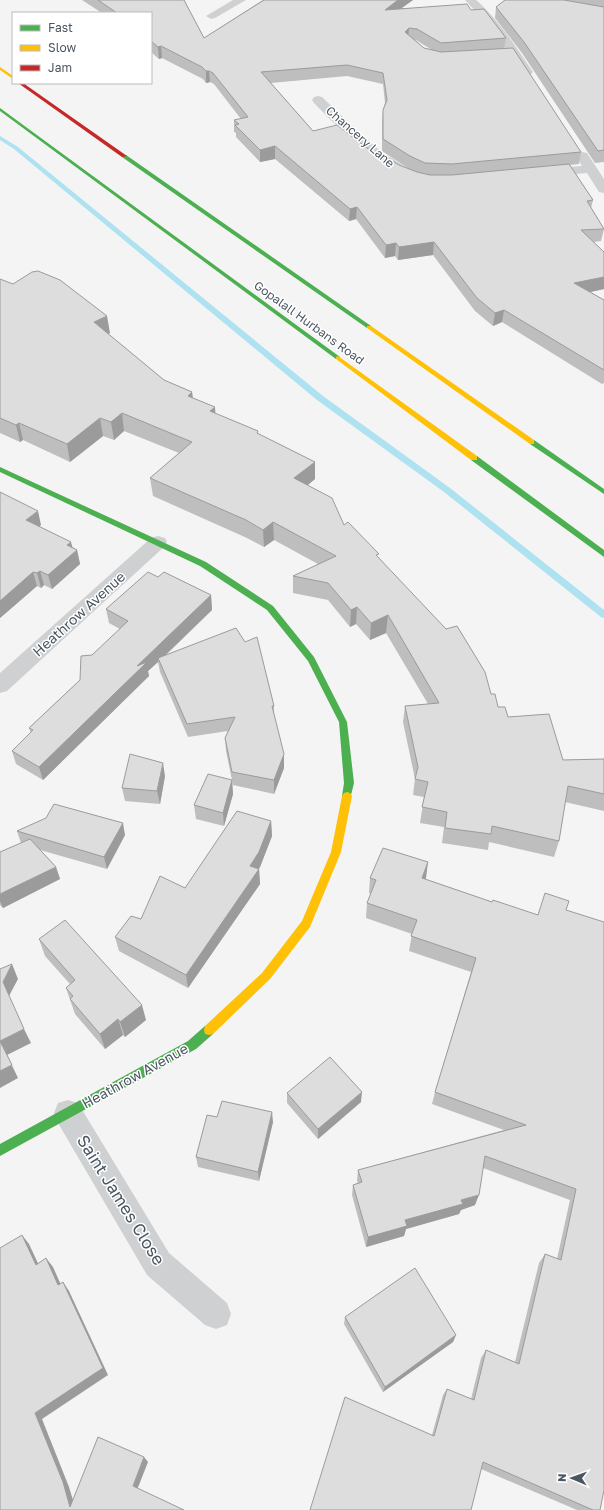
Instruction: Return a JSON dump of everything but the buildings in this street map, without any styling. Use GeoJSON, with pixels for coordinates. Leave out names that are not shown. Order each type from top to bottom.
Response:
{"type":"FeatureCollection","features":[{"type":"Feature","properties":{"kind":"main road"},"geometry":{"type":"LineString","coordinates":[[0,68],[12,77]]}},
{"type":"Feature","properties":{"kind":"main road"},"geometry":{"type":"LineString","coordinates":[[21,84],[604,492]]}},
{"type":"Feature","properties":{"kind":"main road","name":"Gopalall Hurbans Road"},"geometry":{"type":"LineString","coordinates":[[0,110],[604,554]]}},
{"type":"Feature","properties":{"kind":"main road","name":"Heathrow Avenue"},"geometry":{"type":"LineString","coordinates":[[0,469],[203,564],[270,608],[311,659],[342,722],[349,783],[336,852],[306,924],[266,976],[192,1045],[0,1150]]}},
{"type":"Feature","properties":{"kind":"street"},"geometry":{"type":"LineString","coordinates":[[211,16],[241,0]]}},
{"type":"Feature","properties":{"kind":"street"},"geometry":{"type":"LineString","coordinates":[[475,4],[494,6]]}},
{"type":"Feature","properties":{"kind":"street"},"geometry":{"type":"LineString","coordinates":[[475,4],[515,54],[532,80]]}},
{"type":"Feature","properties":{"kind":"street"},"geometry":{"type":"LineString","coordinates":[[500,55],[515,54]]}},
{"type":"Feature","properties":{"kind":"street","name":"Chancery Lane"},"geometry":{"type":"LineString","coordinates":[[318,100],[377,154],[399,170],[418,180]]}},
{"type":"Feature","properties":{"kind":"street"},"geometry":{"type":"LineString","coordinates":[[574,144],[604,189]]}},
{"type":"Feature","properties":{"kind":"street"},"geometry":{"type":"LineString","coordinates":[[529,175],[591,169]]}},
{"type":"Feature","properties":{"kind":"street","name":"Heathrow Avenue"},"geometry":{"type":"LineString","coordinates":[[0,685],[158,542]]}},
{"type":"Feature","properties":{"kind":"street","name":"Saint James Close"},"geometry":{"type":"LineString","coordinates":[[68,1113],[158,1264],[216,1314]]}},
{"type":"Feature","properties":{"kind":"waterway"},"geometry":{"type":"LineString","coordinates":[[0,138],[16,148],[320,398],[447,490],[604,615]]}},
{"type":"Feature","properties":{"kind":"traffic: fast"},"geometry":{"type":"LineString","coordinates":[[0,109],[338,358]]}},
{"type":"Feature","properties":{"kind":"traffic: fast"},"geometry":{"type":"LineString","coordinates":[[124,156],[369,327]]}},
{"type":"Feature","properties":{"kind":"traffic: fast"},"geometry":{"type":"LineString","coordinates":[[532,442],[604,492]]}},
{"type":"Feature","properties":{"kind":"traffic: fast"},"geometry":{"type":"LineString","coordinates":[[474,458],[604,554]]}},
{"type":"Feature","properties":{"kind":"traffic: fast"},"geometry":{"type":"LineString","coordinates":[[0,469],[203,564],[270,608],[311,659],[343,722],[349,783],[347,796]]}},
{"type":"Feature","properties":{"kind":"traffic: fast"},"geometry":{"type":"LineString","coordinates":[[0,1150],[192,1045],[209,1030]]}},
{"type":"Feature","properties":{"kind":"traffic: slow"},"geometry":{"type":"LineString","coordinates":[[0,68],[12,77]]}},
{"type":"Feature","properties":{"kind":"traffic: slow"},"geometry":{"type":"LineString","coordinates":[[369,327],[532,442]]}},
{"type":"Feature","properties":{"kind":"traffic: slow"},"geometry":{"type":"LineString","coordinates":[[338,358],[474,458]]}},
{"type":"Feature","properties":{"kind":"traffic: slow"},"geometry":{"type":"LineString","coordinates":[[209,1030],[266,976],[306,924],[336,852],[347,796]]}},
{"type":"Feature","properties":{"kind":"traffic: jam"},"geometry":{"type":"LineString","coordinates":[[21,84],[124,156]]}}]}
